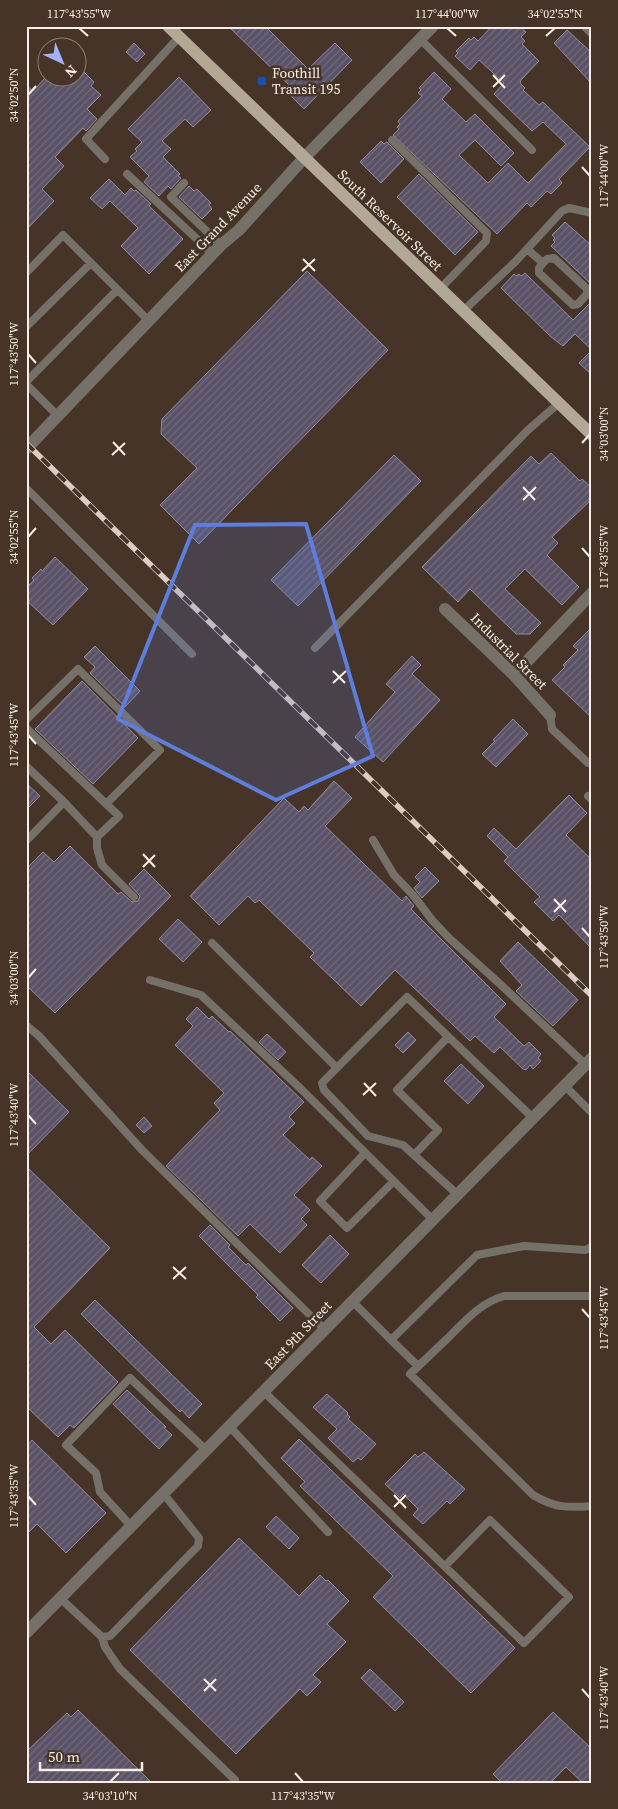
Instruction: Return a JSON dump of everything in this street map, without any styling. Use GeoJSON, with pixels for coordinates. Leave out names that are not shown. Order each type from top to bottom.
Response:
{"type":"FeatureCollection","features":[{"type":"Feature","properties":{"kind":"main road","name":"South Reservoir Street"},"geometry":{"type":"LineString","coordinates":[[168,26],[592,435]]}},
{"type":"Feature","properties":{"kind":"street","name":"East Grand Avenue"},"geometry":{"type":"LineString","coordinates":[[26,449],[217,249],[239,230],[304,158],[433,26]]}},
{"type":"Feature","properties":{"kind":"street"},"geometry":{"type":"LineString","coordinates":[[514,675],[592,593]]}},
{"type":"Feature","properties":{"kind":"street","name":"Industrial Street"},"geometry":{"type":"LineString","coordinates":[[446,609],[514,675],[550,715]]}},
{"type":"Feature","properties":{"kind":"street","name":"East 9th Street"},"geometry":{"type":"LineString","coordinates":[[27,1632],[588,1061]]}},
{"type":"Feature","properties":{"kind":"lane"},"geometry":{"type":"LineString","coordinates":[[584,26],[592,34]]}},
{"type":"Feature","properties":{"kind":"lane"},"geometry":{"type":"LineString","coordinates":[[105,158],[86,140],[179,38]]}},
{"type":"Feature","properties":{"kind":"lane"},"geometry":{"type":"LineString","coordinates":[[420,39],[532,150]]}},
{"type":"Feature","properties":{"kind":"lane"},"geometry":{"type":"LineString","coordinates":[[392,140],[487,234],[486,241],[440,289]]}},
{"type":"Feature","properties":{"kind":"lane"},"geometry":{"type":"LineString","coordinates":[[127,174],[217,249]]}},
{"type":"Feature","properties":{"kind":"lane"},"geometry":{"type":"LineString","coordinates":[[184,184],[171,197],[217,249]]}},
{"type":"Feature","properties":{"kind":"lane"},"geometry":{"type":"LineString","coordinates":[[463,311],[562,212],[569,208],[592,213]]}},
{"type":"Feature","properties":{"kind":"lane"},"geometry":{"type":"LineString","coordinates":[[26,273],[64,236],[149,321]]}},
{"type":"Feature","properties":{"kind":"lane"},"geometry":{"type":"LineString","coordinates":[[527,248],[543,263]]}},
{"type":"Feature","properties":{"kind":"lane"},"geometry":{"type":"LineString","coordinates":[[554,258],[587,289],[588,294],[578,304],[573,305],[539,273],[539,268],[543,263],[548,259],[554,258]]}},
{"type":"Feature","properties":{"kind":"lane"},"geometry":{"type":"LineString","coordinates":[[26,327],[91,264]]}},
{"type":"Feature","properties":{"kind":"lane"},"geometry":{"type":"LineString","coordinates":[[58,416],[26,383],[117,290]]}},
{"type":"Feature","properties":{"kind":"lane"},"geometry":{"type":"LineString","coordinates":[[315,648],[528,430],[559,403]]}},
{"type":"Feature","properties":{"kind":"lane"},"geometry":{"type":"LineString","coordinates":[[26,488],[192,654]]}},
{"type":"Feature","properties":{"kind":"lane"},"geometry":{"type":"LineString","coordinates":[[26,720],[78,669],[160,750],[106,804]]}},
{"type":"Feature","properties":{"kind":"lane"},"geometry":{"type":"LineString","coordinates":[[550,715],[552,729],[588,763],[592,763]]}},
{"type":"Feature","properties":{"kind":"lane"},"geometry":{"type":"LineString","coordinates":[[26,728],[118,816],[97,837]]}},
{"type":"Feature","properties":{"kind":"lane"},"geometry":{"type":"LineString","coordinates":[[26,766],[97,837],[97,848],[102,865],[134,897]]}},
{"type":"Feature","properties":{"kind":"lane"},"geometry":{"type":"LineString","coordinates":[[26,841],[64,802]]}},
{"type":"Feature","properties":{"kind":"lane"},"geometry":{"type":"LineString","coordinates":[[373,840],[394,875],[449,938],[588,1061]]}},
{"type":"Feature","properties":{"kind":"lane"},"geometry":{"type":"LineString","coordinates":[[212,943],[337,1068]]}},
{"type":"Feature","properties":{"kind":"lane"},"geometry":{"type":"LineString","coordinates":[[150,980],[201,995],[301,1089],[432,1219]]}},
{"type":"Feature","properties":{"kind":"lane"},"geometry":{"type":"LineString","coordinates":[[457,1194],[403,1145],[368,1136],[324,1090],[322,1083],[407,997],[532,1118]]}},
{"type":"Feature","properties":{"kind":"lane"},"geometry":{"type":"LineString","coordinates":[[26,1025],[39,1036],[142,1150],[324,1329]]}},
{"type":"Feature","properties":{"kind":"lane"},"geometry":{"type":"LineString","coordinates":[[414,1155],[438,1130],[397,1090],[448,1036]]}},
{"type":"Feature","properties":{"kind":"lane"},"geometry":{"type":"LineString","coordinates":[[564,1085],[592,1113]]}},
{"type":"Feature","properties":{"kind":"lane"},"geometry":{"type":"LineString","coordinates":[[365,1153],[320,1201],[348,1228],[394,1181]]}},
{"type":"Feature","properties":{"kind":"lane"},"geometry":{"type":"LineString","coordinates":[[391,1340],[477,1254],[524,1246],[585,1250],[592,1247]]}},
{"type":"Feature","properties":{"kind":"lane"},"geometry":{"type":"LineString","coordinates":[[592,1296],[504,1296],[493,1299],[468,1317],[410,1374],[533,1495],[548,1504],[592,1506]]}},
{"type":"Feature","properties":{"kind":"lane"},"geometry":{"type":"LineString","coordinates":[[352,1301],[418,1366]]}},
{"type":"Feature","properties":{"kind":"lane"},"geometry":{"type":"LineString","coordinates":[[131,1526],[100,1492],[96,1473],[66,1446],[130,1378],[206,1450]]}},
{"type":"Feature","properties":{"kind":"lane"},"geometry":{"type":"LineString","coordinates":[[263,1391],[524,1643],[569,1597],[490,1520],[445,1566]]}},
{"type":"Feature","properties":{"kind":"lane"},"geometry":{"type":"LineString","coordinates":[[229,1426],[328,1532]]}},
{"type":"Feature","properties":{"kind":"lane"},"geometry":{"type":"LineString","coordinates":[[102,1637],[110,1636],[198,1546],[199,1538],[163,1493]]}},
{"type":"Feature","properties":{"kind":"lane"},"geometry":{"type":"LineString","coordinates":[[60,1598],[102,1637],[105,1647],[120,1668],[234,1780]]}},
{"type":"Feature","properties":{"kind":"highlighted area"},"geometry":{"type":"Polygon","coordinates":[[[306,524],[373,756],[276,800],[118,719],[195,525],[306,524]]]}},
{"type":"Feature","properties":{"kind":"building"},"geometry":{"type":"Polygon","coordinates":[[[228,26],[265,26],[308,69],[335,43],[352,60],[304,109],[287,92],[291,87],[228,26]]]}},
{"type":"Feature","properties":{"kind":"building"},"geometry":{"type":"Polygon","coordinates":[[[492,26],[519,26],[526,32],[521,37],[525,41],[522,44],[539,61],[521,80],[520,83],[525,88],[523,90],[539,105],[543,102],[590,147],[559,179],[562,183],[551,194],[547,191],[531,207],[527,203],[497,234],[393,135],[399,129],[397,127],[400,124],[398,121],[422,96],[418,93],[421,90],[419,88],[434,72],[451,89],[442,99],[466,122],[475,114],[514,153],[501,166],[475,140],[459,155],[488,183],[508,163],[528,183],[566,144],[543,122],[532,131],[506,106],[494,94],[504,83],[479,60],[470,70],[455,56],[458,53],[456,51],[469,38],[471,40],[474,37],[478,41],[492,26]]]}},
{"type":"Feature","properties":{"kind":"building"},"geometry":{"type":"Polygon","coordinates":[[[567,30],[592,53],[592,84],[554,43],[567,30]]]}},
{"type":"Feature","properties":{"kind":"building"},"geometry":{"type":"Polygon","coordinates":[[[134,43],[145,54],[137,62],[126,52],[134,43]]]}},
{"type":"Feature","properties":{"kind":"building"},"geometry":{"type":"Polygon","coordinates":[[[88,76],[94,82],[91,86],[101,95],[87,109],[97,119],[86,131],[83,128],[55,157],[64,166],[42,189],[54,201],[26,230],[26,85],[33,91],[38,86],[38,88],[88,88],[88,76]]]}},
{"type":"Feature","properties":{"kind":"building"},"geometry":{"type":"Polygon","coordinates":[[[179,77],[211,110],[193,127],[185,119],[162,141],[171,149],[163,157],[180,174],[178,176],[181,178],[171,189],[168,186],[159,196],[144,182],[149,176],[130,157],[137,151],[135,149],[142,142],[128,129],[179,77]]]}},
{"type":"Feature","properties":{"kind":"building"},"geometry":{"type":"Polygon","coordinates":[[[381,141],[384,144],[387,142],[404,159],[381,183],[360,162],[381,141]]]}},
{"type":"Feature","properties":{"kind":"building"},"geometry":{"type":"Polygon","coordinates":[[[419,174],[478,232],[455,255],[397,197],[419,174]]]}},
{"type":"Feature","properties":{"kind":"building"},"geometry":{"type":"Polygon","coordinates":[[[109,179],[125,195],[131,188],[134,191],[136,190],[151,204],[149,206],[183,239],[149,274],[121,246],[138,228],[110,201],[102,209],[90,198],[109,179]]]}},
{"type":"Feature","properties":{"kind":"building"},"geometry":{"type":"Polygon","coordinates":[[[189,186],[194,191],[197,189],[211,203],[209,205],[212,209],[202,219],[179,197],[189,186]]]}},
{"type":"Feature","properties":{"kind":"building"},"geometry":{"type":"Polygon","coordinates":[[[565,222],[592,246],[592,285],[551,246],[555,242],[553,240],[555,238],[552,235],[565,222]]]}},
{"type":"Feature","properties":{"kind":"building"},"geometry":{"type":"Polygon","coordinates":[[[307,271],[388,350],[199,544],[160,505],[197,468],[161,434],[162,419],[307,271]]]}},
{"type":"Feature","properties":{"kind":"building"},"geometry":{"type":"Polygon","coordinates":[[[525,273],[573,320],[592,301],[592,350],[575,334],[563,346],[551,337],[501,288],[514,274],[521,276],[525,273]]]}},
{"type":"Feature","properties":{"kind":"building"},"geometry":{"type":"Polygon","coordinates":[[[592,350],[592,375],[579,363],[592,350]]]}},
{"type":"Feature","properties":{"kind":"building"},"geometry":{"type":"Polygon","coordinates":[[[551,453],[580,481],[582,479],[592,488],[592,499],[552,537],[558,543],[547,555],[579,587],[562,605],[525,569],[505,589],[541,623],[530,634],[516,634],[470,589],[458,602],[422,567],[531,456],[539,464],[551,453]]]}},
{"type":"Feature","properties":{"kind":"building"},"geometry":{"type":"Polygon","coordinates":[[[394,455],[421,481],[298,606],[271,580],[394,455]]]}},
{"type":"Feature","properties":{"kind":"building"},"geometry":{"type":"Polygon","coordinates":[[[55,557],[88,589],[53,625],[26,600],[26,588],[34,580],[32,578],[41,569],[42,571],[55,557]]]}},
{"type":"Feature","properties":{"kind":"building"},"geometry":{"type":"Polygon","coordinates":[[[592,627],[592,718],[552,680],[565,667],[563,665],[578,650],[573,646],[592,627]]]}},
{"type":"Feature","properties":{"kind":"building"},"geometry":{"type":"Polygon","coordinates":[[[95,646],[140,691],[125,707],[90,673],[95,667],[84,657],[95,646]]]}},
{"type":"Feature","properties":{"kind":"building"},"geometry":{"type":"Polygon","coordinates":[[[412,656],[421,665],[412,674],[440,700],[383,762],[355,737],[395,692],[386,684],[412,656]]]}},
{"type":"Feature","properties":{"kind":"building"},"geometry":{"type":"Polygon","coordinates":[[[82,681],[138,738],[93,784],[35,729],[82,681]]]}},
{"type":"Feature","properties":{"kind":"building"},"geometry":{"type":"Polygon","coordinates":[[[513,719],[528,734],[496,767],[482,754],[513,719]]]}},
{"type":"Feature","properties":{"kind":"building"},"geometry":{"type":"Polygon","coordinates":[[[334,781],[352,798],[325,826],[402,901],[406,896],[414,906],[411,909],[506,1004],[494,1017],[524,1046],[529,1042],[541,1054],[538,1058],[541,1061],[533,1069],[530,1065],[526,1070],[523,1069],[500,1047],[494,1053],[475,1036],[470,1041],[395,970],[361,1006],[310,957],[314,953],[259,900],[255,903],[248,896],[219,925],[190,896],[284,798],[299,812],[304,806],[308,810],[334,781]]]}},
{"type":"Feature","properties":{"kind":"building"},"geometry":{"type":"Polygon","coordinates":[[[26,783],[40,796],[26,810],[26,783]]]}},
{"type":"Feature","properties":{"kind":"building"},"geometry":{"type":"Polygon","coordinates":[[[569,795],[587,813],[566,835],[592,860],[592,949],[559,915],[553,921],[534,902],[540,897],[504,861],[508,857],[487,836],[494,828],[516,849],[569,795]]]}},
{"type":"Feature","properties":{"kind":"building"},"geometry":{"type":"Polygon","coordinates":[[[70,846],[118,894],[121,892],[132,902],[138,901],[140,896],[129,884],[144,869],[171,896],[55,1013],[26,985],[26,869],[43,852],[54,862],[70,846]]]}},
{"type":"Feature","properties":{"kind":"building"},"geometry":{"type":"Polygon","coordinates":[[[425,867],[439,881],[422,898],[414,888],[420,882],[415,877],[425,867]]]}},
{"type":"Feature","properties":{"kind":"building"},"geometry":{"type":"Polygon","coordinates":[[[178,919],[202,942],[183,962],[159,939],[178,919]]]}},
{"type":"Feature","properties":{"kind":"building"},"geometry":{"type":"Polygon","coordinates":[[[518,942],[578,1000],[553,1026],[516,991],[522,985],[500,961],[518,942]]]}},
{"type":"Feature","properties":{"kind":"building"},"geometry":{"type":"Polygon","coordinates":[[[197,1007],[209,1019],[212,1016],[230,1031],[304,1102],[289,1117],[295,1123],[283,1135],[310,1160],[312,1157],[322,1166],[294,1195],[310,1210],[301,1219],[307,1225],[280,1253],[250,1224],[238,1236],[166,1166],[220,1110],[214,1103],[224,1093],[175,1045],[193,1026],[186,1019],[197,1007]]]}},
{"type":"Feature","properties":{"kind":"building"},"geometry":{"type":"Polygon","coordinates":[[[408,1032],[416,1040],[403,1053],[395,1045],[408,1032]]]}},
{"type":"Feature","properties":{"kind":"building"},"geometry":{"type":"Polygon","coordinates":[[[267,1034],[286,1052],[278,1060],[259,1042],[267,1034]]]}},
{"type":"Feature","properties":{"kind":"building"},"geometry":{"type":"Polygon","coordinates":[[[461,1064],[484,1086],[468,1104],[444,1081],[461,1064]]]}},
{"type":"Feature","properties":{"kind":"building"},"geometry":{"type":"Polygon","coordinates":[[[26,1070],[69,1112],[26,1156],[26,1070]]]}},
{"type":"Feature","properties":{"kind":"building"},"geometry":{"type":"Polygon","coordinates":[[[144,1117],[152,1126],[144,1133],[136,1125],[144,1117]]]}},
{"type":"Feature","properties":{"kind":"building"},"geometry":{"type":"Polygon","coordinates":[[[26,1166],[110,1248],[34,1327],[51,1344],[65,1330],[118,1382],[74,1428],[70,1425],[58,1437],[26,1406],[26,1166]]]}},
{"type":"Feature","properties":{"kind":"building"},"geometry":{"type":"Polygon","coordinates":[[[210,1225],[246,1265],[248,1263],[293,1308],[280,1321],[256,1297],[258,1295],[199,1236],[210,1225]]]}},
{"type":"Feature","properties":{"kind":"building"},"geometry":{"type":"Polygon","coordinates":[[[330,1235],[349,1254],[321,1283],[302,1265],[330,1235]]]}},
{"type":"Feature","properties":{"kind":"building"},"geometry":{"type":"Polygon","coordinates":[[[95,1300],[202,1404],[189,1418],[182,1410],[180,1412],[81,1314],[95,1300]]]}},
{"type":"Feature","properties":{"kind":"building"},"geometry":{"type":"Polygon","coordinates":[[[127,1390],[172,1435],[159,1449],[113,1404],[127,1390]]]}},
{"type":"Feature","properties":{"kind":"building"},"geometry":{"type":"Polygon","coordinates":[[[327,1394],[348,1413],[350,1417],[348,1419],[376,1444],[361,1460],[358,1458],[353,1462],[328,1438],[337,1429],[313,1407],[327,1394]]]}},
{"type":"Feature","properties":{"kind":"building"},"geometry":{"type":"Polygon","coordinates":[[[299,1439],[515,1648],[471,1693],[373,1597],[393,1576],[300,1486],[305,1482],[281,1458],[299,1439]]]}},
{"type":"Feature","properties":{"kind":"building"},"geometry":{"type":"Polygon","coordinates":[[[32,1440],[106,1513],[66,1553],[37,1524],[26,1535],[26,1447],[32,1440]]]}},
{"type":"Feature","properties":{"kind":"building"},"geometry":{"type":"Polygon","coordinates":[[[424,1452],[465,1489],[450,1504],[447,1501],[423,1524],[413,1515],[418,1509],[403,1494],[400,1498],[385,1484],[415,1454],[418,1457],[424,1452]]]}},
{"type":"Feature","properties":{"kind":"building"},"geometry":{"type":"Polygon","coordinates":[[[276,1516],[299,1538],[289,1549],[266,1527],[276,1516]]]}},
{"type":"Feature","properties":{"kind":"building"},"geometry":{"type":"Polygon","coordinates":[[[239,1538],[299,1596],[320,1575],[326,1581],[328,1580],[349,1601],[327,1624],[346,1642],[313,1675],[321,1682],[307,1696],[300,1689],[236,1754],[130,1650],[239,1538]]]}},
{"type":"Feature","properties":{"kind":"building"},"geometry":{"type":"Polygon","coordinates":[[[370,1669],[404,1702],[395,1711],[361,1678],[370,1669]]]}},
{"type":"Feature","properties":{"kind":"building"},"geometry":{"type":"Polygon","coordinates":[[[78,1710],[152,1783],[26,1783],[26,1752],[67,1713],[71,1717],[78,1710]]]}},
{"type":"Feature","properties":{"kind":"building"},"geometry":{"type":"Polygon","coordinates":[[[553,1712],[592,1749],[592,1783],[583,1783],[566,1767],[550,1783],[502,1783],[493,1774],[553,1712]]]}},
{"type":"Feature","properties":{"kind":"railway"},"geometry":{"type":"LineString","coordinates":[[26,443],[592,996]]}},
{"type":"Feature","properties":{"kind":"place","name":"Foothill Transit 195"},"geometry":{"type":"Point","coordinates":[262,81]}}]}
